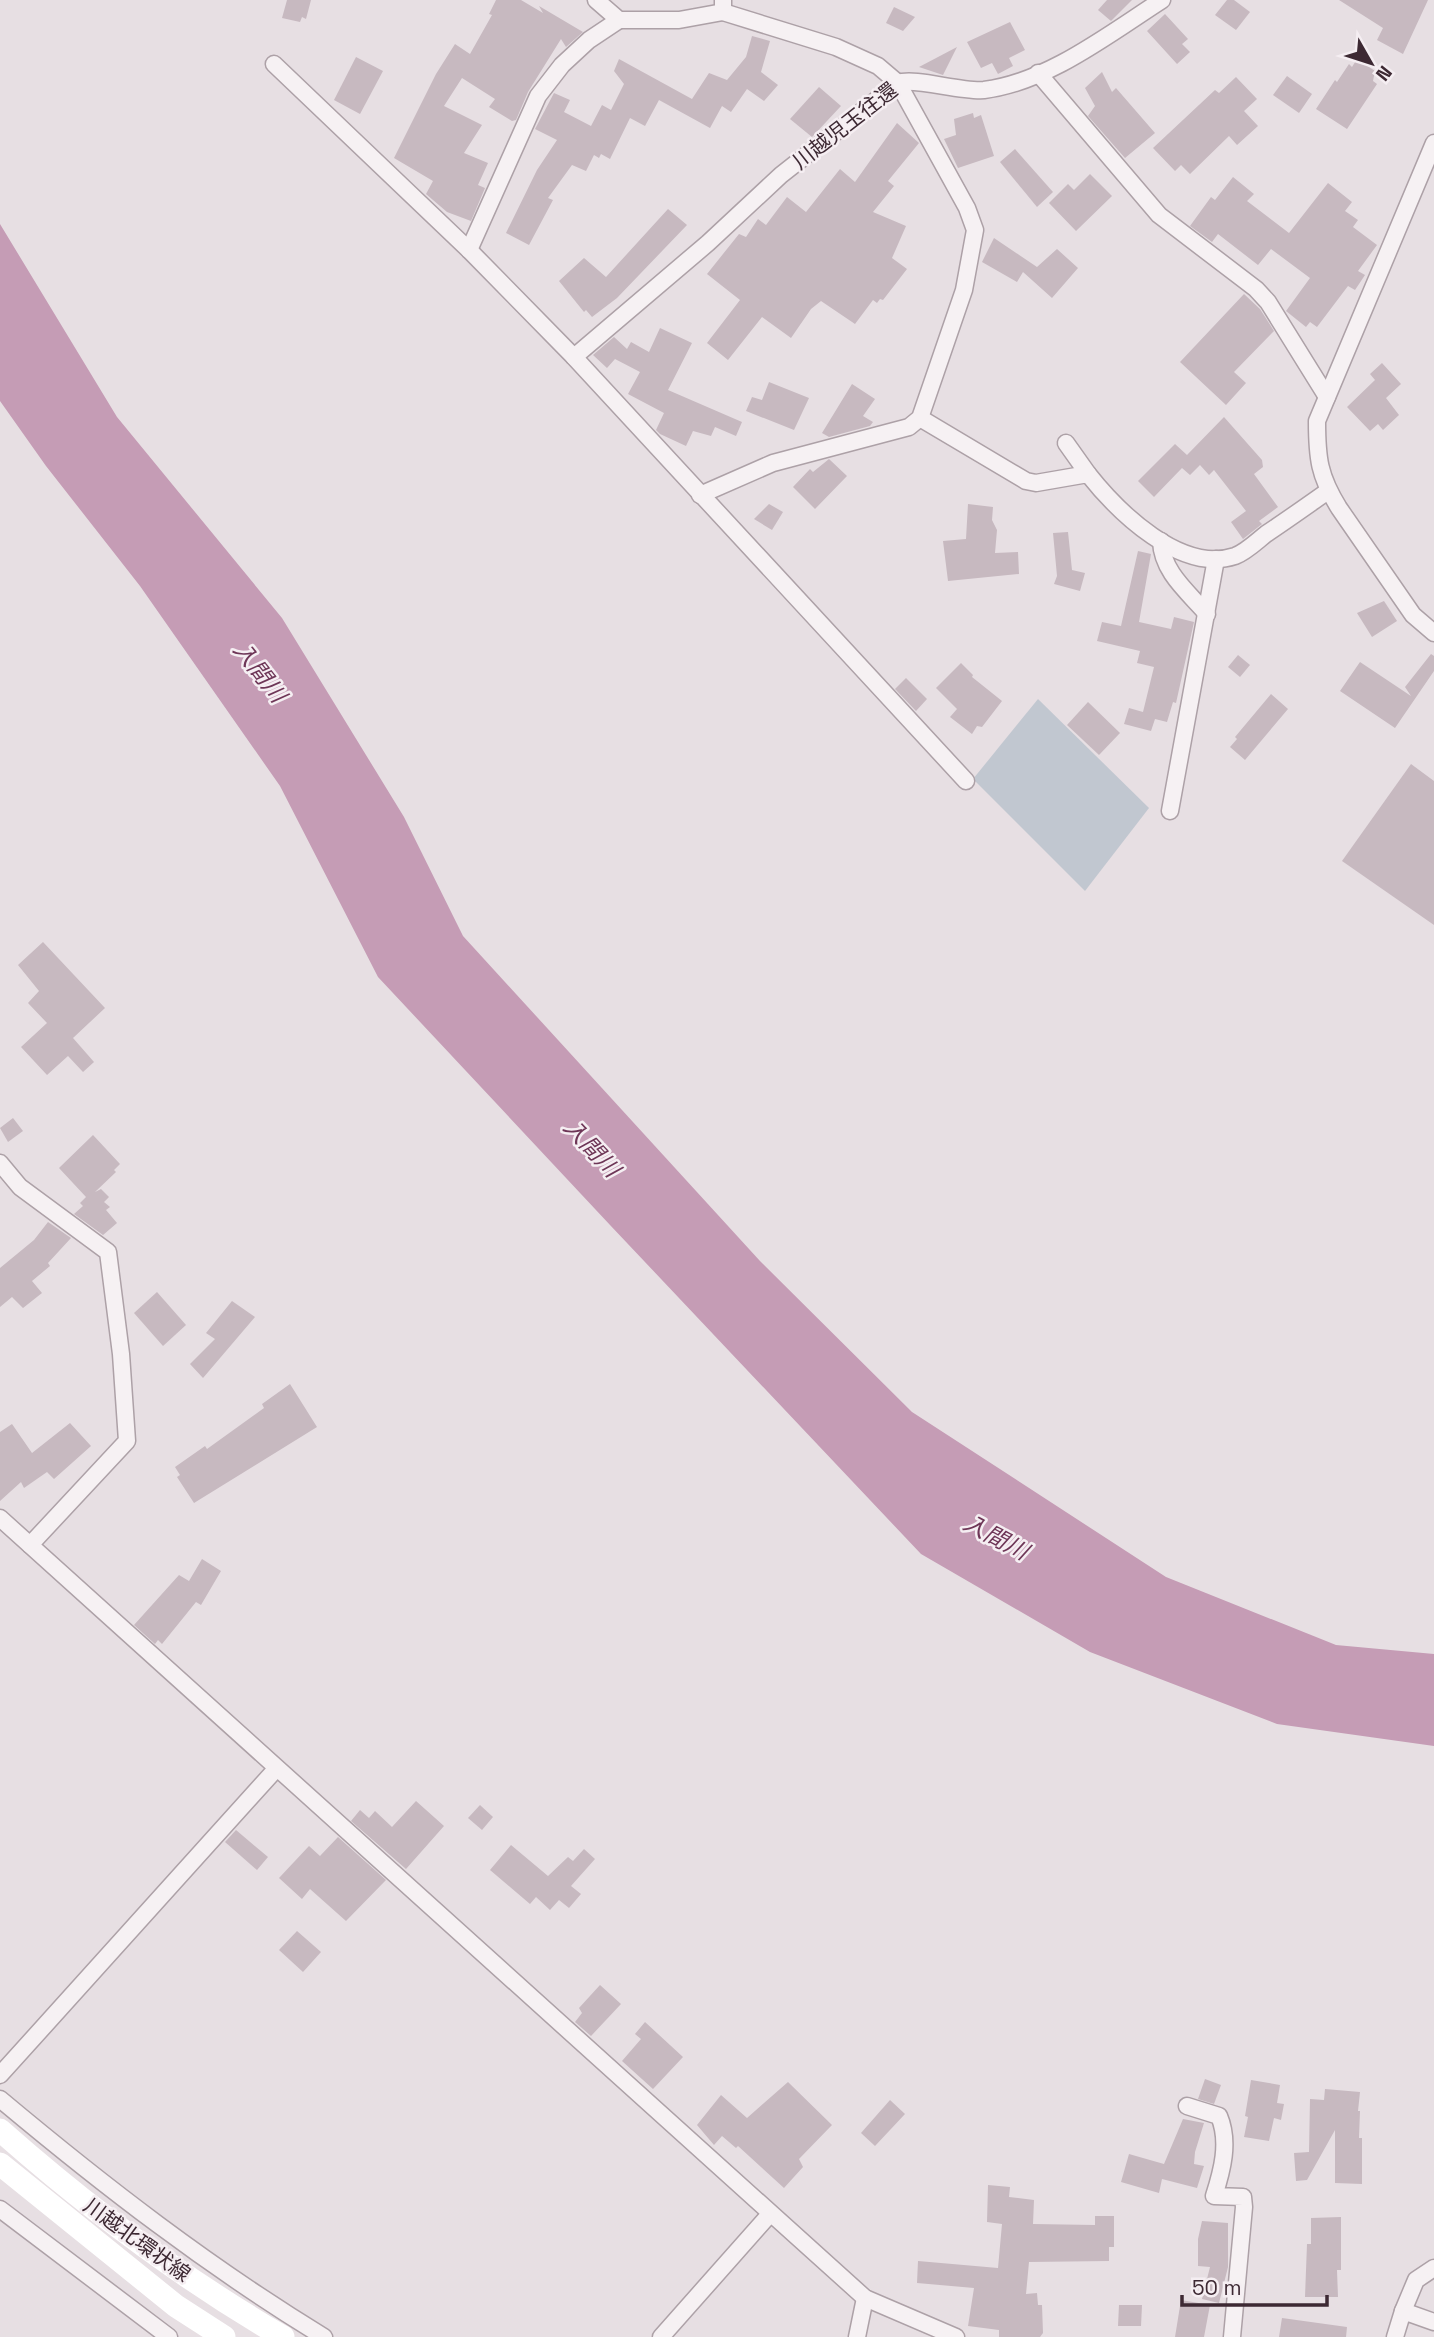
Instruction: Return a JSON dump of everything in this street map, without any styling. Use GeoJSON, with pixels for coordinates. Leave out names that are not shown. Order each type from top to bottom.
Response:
{"type":"FeatureCollection","features":[{"type":"Feature","properties":{"kind":"main road","name":"川越北環状線"},"geometry":{"type":"LineString","coordinates":[[0,2130],[60,2183],[216,2298],[283,2337]]}},
{"type":"Feature","properties":{"kind":"main road","name":"川越北環状線"},"geometry":{"type":"LineString","coordinates":[[0,2164],[176,2306],[224,2337]]}},
{"type":"Feature","properties":{"kind":"street"},"geometry":{"type":"LineString","coordinates":[[596,0],[618,20]]}},
{"type":"Feature","properties":{"kind":"street","name":"川越児玉往還"},"geometry":{"type":"LineString","coordinates":[[574,357],[708,243],[781,175],[898,83],[903,81],[966,92],[995,88],[1038,73],[1075,54],[1162,0]]}},
{"type":"Feature","properties":{"kind":"street"},"geometry":{"type":"LineString","coordinates":[[469,250],[538,96],[562,65],[589,40],[618,20],[679,20],[723,6],[860,57],[878,66],[898,83],[967,208],[975,230],[964,290],[920,418],[909,427],[774,463],[700,495]]}},
{"type":"Feature","properties":{"kind":"street"},"geometry":{"type":"LineString","coordinates":[[274,64],[469,250],[574,357],[966,781]]}},
{"type":"Feature","properties":{"kind":"street"},"geometry":{"type":"LineString","coordinates":[[1038,73],[1159,215],[1256,289],[1273,310],[1327,397]]}},
{"type":"Feature","properties":{"kind":"street"},"geometry":{"type":"LineString","coordinates":[[1434,142],[1317,421],[1317,461],[1328,491],[1413,615],[1434,633]]}},
{"type":"Feature","properties":{"kind":"street"},"geometry":{"type":"LineString","coordinates":[[920,418],[1026,481],[1036,483],[1088,474]]}},
{"type":"Feature","properties":{"kind":"street"},"geometry":{"type":"LineString","coordinates":[[1066,443],[1088,474],[1126,517],[1181,552],[1216,559],[1238,555],[1328,491]]}},
{"type":"Feature","properties":{"kind":"street"},"geometry":{"type":"LineString","coordinates":[[1161,541],[1161,556],[1167,569],[1207,614]]}},
{"type":"Feature","properties":{"kind":"street"},"geometry":{"type":"LineString","coordinates":[[1170,811],[1216,559]]}},
{"type":"Feature","properties":{"kind":"street"},"geometry":{"type":"LineString","coordinates":[[0,1163],[20,1187],[108,1252],[121,1354],[127,1441],[30,1545]]}},
{"type":"Feature","properties":{"kind":"street"},"geometry":{"type":"LineString","coordinates":[[0,1518],[865,2298],[956,2337]]}},
{"type":"Feature","properties":{"kind":"street"},"geometry":{"type":"LineString","coordinates":[[0,2075],[276,1769]]}},
{"type":"Feature","properties":{"kind":"street"},"geometry":{"type":"LineString","coordinates":[[0,2099],[121,2199],[251,2293],[324,2337]]}},
{"type":"Feature","properties":{"kind":"street"},"geometry":{"type":"LineString","coordinates":[[1187,2106],[1219,2116],[1222,2124],[1224,2162],[1214,2196],[1242,2197],[1244,2207],[1232,2337]]}},
{"type":"Feature","properties":{"kind":"street"},"geometry":{"type":"LineString","coordinates":[[0,2208],[169,2337]]}},
{"type":"Feature","properties":{"kind":"street"},"geometry":{"type":"LineString","coordinates":[[661,2337],[770,2214]]}},
{"type":"Feature","properties":{"kind":"street"},"geometry":{"type":"LineString","coordinates":[[1395,2337],[1402,2311],[1416,2280],[1434,2268]]}},
{"type":"Feature","properties":{"kind":"street"},"geometry":{"type":"LineString","coordinates":[[857,2337],[865,2298]]}},
{"type":"Feature","properties":{"kind":"street"},"geometry":{"type":"LineString","coordinates":[[1402,2311],[1434,2322]]}},
{"type":"Feature","properties":{"kind":"shaded area"},"geometry":{"type":"Polygon","coordinates":[[[1038,699],[1149,808],[1085,891],[973,779],[1038,699]]]}},
{"type":"Feature","properties":{"kind":"water","name":"入間川"},"geometry":{"type":"Polygon","coordinates":[[[0,224],[117,417],[282,618],[404,817],[463,936],[760,1261],[912,1412],[1166,1577],[1336,1645],[1434,1654],[1434,1746],[1277,1724],[1090,1652],[921,1554],[610,1225],[378,977],[280,786],[140,586],[46,466],[0,401],[0,224]]]}},
{"type":"Feature","properties":{"kind":"building"},"geometry":{"type":"Polygon","coordinates":[[[287,0],[311,0],[306,19],[302,17],[300,22],[282,18],[287,0]]]}},
{"type":"Feature","properties":{"kind":"building"},"geometry":{"type":"Polygon","coordinates":[[[496,0],[521,0],[543,13],[539,6],[583,32],[566,47],[561,39],[528,92],[516,120],[512,121],[489,107],[495,99],[462,78],[444,106],[482,125],[464,153],[488,163],[478,185],[485,188],[471,221],[447,212],[426,194],[433,181],[394,158],[436,74],[455,44],[470,54],[492,15],[489,14],[496,0]]]}},
{"type":"Feature","properties":{"kind":"building"},"geometry":{"type":"Polygon","coordinates":[[[1107,0],[1132,0],[1111,21],[1098,10],[1107,0]]]}},
{"type":"Feature","properties":{"kind":"building"},"geometry":{"type":"Polygon","coordinates":[[[1227,0],[1234,0],[1250,12],[1236,30],[1215,15],[1227,0]]]}},
{"type":"Feature","properties":{"kind":"building"},"geometry":{"type":"Polygon","coordinates":[[[1339,0],[1428,0],[1403,54],[1377,40],[1383,28],[1339,0]]]}},
{"type":"Feature","properties":{"kind":"building"},"geometry":{"type":"Polygon","coordinates":[[[894,7],[915,17],[903,31],[886,23],[894,7]]]}},
{"type":"Feature","properties":{"kind":"building"},"geometry":{"type":"Polygon","coordinates":[[[1165,14],[1188,39],[1182,44],[1190,52],[1177,64],[1147,31],[1165,14]]]}},
{"type":"Feature","properties":{"kind":"building"},"geometry":{"type":"Polygon","coordinates":[[[1010,22],[1025,50],[1009,58],[1013,66],[998,74],[992,63],[981,68],[967,42],[1010,22]]]}},
{"type":"Feature","properties":{"kind":"building"},"geometry":{"type":"Polygon","coordinates":[[[752,36],[770,41],[761,72],[778,85],[764,101],[747,89],[731,112],[722,106],[710,128],[659,100],[645,126],[630,118],[610,159],[601,154],[599,158],[594,155],[586,171],[572,165],[548,198],[553,200],[529,245],[506,233],[537,170],[557,140],[535,129],[554,93],[570,100],[564,112],[591,126],[602,105],[611,110],[624,84],[614,71],[619,59],[692,99],[709,73],[727,80],[746,57],[752,36]]]}},
{"type":"Feature","properties":{"kind":"building"},"geometry":{"type":"Polygon","coordinates":[[[957,47],[943,75],[919,67],[957,47]]]}},
{"type":"Feature","properties":{"kind":"building"},"geometry":{"type":"Polygon","coordinates":[[[356,57],[383,71],[360,114],[334,100],[356,57]]]}},
{"type":"Feature","properties":{"kind":"building"},"geometry":{"type":"Polygon","coordinates":[[[1357,59],[1375,71],[1373,81],[1377,84],[1347,129],[1316,109],[1335,80],[1337,82],[1349,64],[1352,67],[1357,59]]]}},
{"type":"Feature","properties":{"kind":"building"},"geometry":{"type":"Polygon","coordinates":[[[1102,72],[1112,92],[1116,88],[1155,133],[1125,158],[1088,116],[1095,106],[1085,88],[1102,72]]]}},
{"type":"Feature","properties":{"kind":"building"},"geometry":{"type":"Polygon","coordinates":[[[1287,76],[1312,94],[1299,113],[1273,95],[1287,76]]]}},
{"type":"Feature","properties":{"kind":"building"},"geometry":{"type":"Polygon","coordinates":[[[1236,77],[1257,99],[1244,111],[1258,126],[1237,145],[1229,136],[1190,174],[1181,165],[1175,171],[1153,148],[1215,90],[1219,93],[1236,77]]]}},
{"type":"Feature","properties":{"kind":"building"},"geometry":{"type":"Polygon","coordinates":[[[819,87],[841,106],[812,137],[790,119],[819,87]]]}},
{"type":"Feature","properties":{"kind":"building"},"geometry":{"type":"Polygon","coordinates":[[[973,113],[974,118],[981,115],[994,156],[958,168],[944,139],[956,135],[954,119],[973,113]]]}},
{"type":"Feature","properties":{"kind":"building"},"geometry":{"type":"Polygon","coordinates":[[[897,123],[919,143],[888,181],[894,186],[873,212],[906,226],[892,258],[907,269],[883,300],[880,299],[877,303],[873,300],[855,324],[821,301],[811,309],[791,338],[762,317],[728,360],[707,343],[740,300],[707,274],[739,234],[746,237],[758,219],[766,225],[787,197],[806,212],[840,169],[855,182],[897,123]]]}},
{"type":"Feature","properties":{"kind":"building"},"geometry":{"type":"Polygon","coordinates":[[[1015,149],[1053,192],[1037,207],[1000,162],[1015,149]]]}},
{"type":"Feature","properties":{"kind":"building"},"geometry":{"type":"Polygon","coordinates":[[[1090,174],[1112,196],[1076,231],[1049,203],[1068,184],[1074,190],[1090,174]]]}},
{"type":"Feature","properties":{"kind":"building"},"geometry":{"type":"Polygon","coordinates":[[[1233,177],[1254,194],[1247,201],[1289,233],[1328,183],[1352,202],[1345,211],[1358,220],[1353,227],[1377,245],[1358,271],[1365,275],[1355,290],[1348,286],[1317,327],[1310,322],[1306,327],[1286,311],[1310,278],[1271,249],[1258,265],[1218,234],[1212,242],[1190,226],[1211,197],[1215,200],[1233,177]]]}},
{"type":"Feature","properties":{"kind":"building"},"geometry":{"type":"Polygon","coordinates":[[[668,209],[687,225],[617,298],[592,317],[586,310],[584,312],[559,281],[584,258],[606,277],[668,209]]]}},
{"type":"Feature","properties":{"kind":"building"},"geometry":{"type":"Polygon","coordinates":[[[994,238],[1037,267],[1057,249],[1078,268],[1052,298],[1023,272],[1017,282],[982,262],[994,238]]]}},
{"type":"Feature","properties":{"kind":"building"},"geometry":{"type":"Polygon","coordinates":[[[1244,294],[1260,309],[1274,331],[1234,372],[1246,383],[1226,405],[1180,362],[1244,294]]]}},
{"type":"Feature","properties":{"kind":"building"},"geometry":{"type":"Polygon","coordinates":[[[660,328],[692,343],[668,390],[742,422],[736,436],[715,427],[711,436],[693,431],[686,446],[660,434],[656,430],[664,413],[628,394],[640,372],[615,359],[607,368],[593,355],[614,337],[627,349],[631,342],[649,352],[660,328]]]}},
{"type":"Feature","properties":{"kind":"building"},"geometry":{"type":"Polygon","coordinates":[[[1382,363],[1401,384],[1386,398],[1399,415],[1383,430],[1378,424],[1370,431],[1347,407],[1375,380],[1370,374],[1382,363]]]}},
{"type":"Feature","properties":{"kind":"building"},"geometry":{"type":"Polygon","coordinates":[[[769,382],[809,398],[794,430],[746,411],[752,397],[762,400],[769,382]]]}},
{"type":"Feature","properties":{"kind":"building"},"geometry":{"type":"Polygon","coordinates":[[[852,384],[875,399],[863,416],[873,422],[870,426],[829,437],[822,433],[852,384]]]}},
{"type":"Feature","properties":{"kind":"building"},"geometry":{"type":"Polygon","coordinates":[[[1224,417],[1262,460],[1263,467],[1254,474],[1278,507],[1259,521],[1262,524],[1243,539],[1231,522],[1246,511],[1214,470],[1209,475],[1200,465],[1190,475],[1182,468],[1154,497],[1138,481],[1175,444],[1187,455],[1224,417]]]}},
{"type":"Feature","properties":{"kind":"building"},"geometry":{"type":"Polygon","coordinates":[[[829,459],[847,476],[815,509],[793,487],[810,469],[813,472],[829,459]]]}},
{"type":"Feature","properties":{"kind":"building"},"geometry":{"type":"Polygon","coordinates":[[[769,504],[783,512],[772,530],[754,519],[769,504]]]}},
{"type":"Feature","properties":{"kind":"building"},"geometry":{"type":"Polygon","coordinates":[[[968,504],[993,507],[992,520],[997,530],[995,553],[1018,552],[1019,574],[948,581],[943,541],[966,539],[968,504]]]}},
{"type":"Feature","properties":{"kind":"building"},"geometry":{"type":"Polygon","coordinates":[[[1068,532],[1072,570],[1085,573],[1080,591],[1054,584],[1057,576],[1053,533],[1068,532]]]}},
{"type":"Feature","properties":{"kind":"building"},"geometry":{"type":"Polygon","coordinates":[[[1138,551],[1151,554],[1139,622],[1171,629],[1174,617],[1194,622],[1176,703],[1173,702],[1167,722],[1155,719],[1151,731],[1124,724],[1129,708],[1143,712],[1154,667],[1137,663],[1140,651],[1097,641],[1102,622],[1121,626],[1138,551]]]}},
{"type":"Feature","properties":{"kind":"building"},"geometry":{"type":"Polygon","coordinates":[[[1384,601],[1397,621],[1372,637],[1357,613],[1384,601]]]}},
{"type":"Feature","properties":{"kind":"building"},"geometry":{"type":"Polygon","coordinates":[[[1431,654],[1434,656],[1434,671],[1395,728],[1340,691],[1360,662],[1411,696],[1405,687],[1431,654]]]}},
{"type":"Feature","properties":{"kind":"building"},"geometry":{"type":"Polygon","coordinates":[[[1238,655],[1250,665],[1240,677],[1228,667],[1238,655]]]}},
{"type":"Feature","properties":{"kind":"building"},"geometry":{"type":"Polygon","coordinates":[[[961,663],[972,677],[1002,701],[982,727],[977,726],[972,734],[950,717],[957,709],[936,688],[961,663]]]}},
{"type":"Feature","properties":{"kind":"building"},"geometry":{"type":"Polygon","coordinates":[[[906,678],[927,699],[916,711],[895,689],[906,678]]]}},
{"type":"Feature","properties":{"kind":"building"},"geometry":{"type":"Polygon","coordinates":[[[1271,694],[1288,709],[1245,760],[1230,747],[1237,739],[1235,737],[1271,694]]]}},
{"type":"Feature","properties":{"kind":"building"},"geometry":{"type":"Polygon","coordinates":[[[1088,702],[1120,733],[1099,755],[1067,725],[1088,702]]]}},
{"type":"Feature","properties":{"kind":"building"},"geometry":{"type":"Polygon","coordinates":[[[1411,764],[1434,781],[1434,925],[1342,861],[1411,764]]]}},
{"type":"Feature","properties":{"kind":"building"},"geometry":{"type":"Polygon","coordinates":[[[43,942],[105,1008],[73,1038],[94,1062],[83,1072],[68,1056],[47,1075],[21,1047],[47,1023],[28,1003],[39,991],[18,965],[43,942]]]}},
{"type":"Feature","properties":{"kind":"building"},"geometry":{"type":"Polygon","coordinates":[[[13,1118],[23,1131],[8,1142],[0,1128],[13,1118]]]}},
{"type":"Feature","properties":{"kind":"building"},"geometry":{"type":"Polygon","coordinates":[[[93,1135],[120,1164],[114,1170],[116,1172],[95,1192],[101,1189],[109,1197],[104,1202],[110,1207],[106,1210],[117,1223],[103,1235],[74,1214],[83,1206],[80,1203],[86,1197],[59,1168],[93,1135]]]}},
{"type":"Feature","properties":{"kind":"building"},"geometry":{"type":"Polygon","coordinates":[[[48,1222],[71,1238],[48,1263],[50,1266],[32,1281],[42,1293],[23,1308],[12,1297],[0,1307],[0,1268],[34,1240],[48,1222]]]}},
{"type":"Feature","properties":{"kind":"building"},"geometry":{"type":"Polygon","coordinates":[[[157,1292],[186,1325],[163,1346],[134,1313],[157,1292]]]}},
{"type":"Feature","properties":{"kind":"building"},"geometry":{"type":"Polygon","coordinates":[[[232,1301],[255,1317],[203,1378],[190,1364],[215,1339],[206,1333],[232,1301]]]}},
{"type":"Feature","properties":{"kind":"building"},"geometry":{"type":"Polygon","coordinates":[[[290,1384],[317,1427],[194,1503],[177,1477],[180,1475],[175,1467],[205,1446],[207,1449],[264,1408],[262,1404],[290,1384]]]}},
{"type":"Feature","properties":{"kind":"building"},"geometry":{"type":"Polygon","coordinates":[[[70,1423],[91,1446],[54,1479],[47,1472],[24,1488],[21,1482],[0,1501],[0,1432],[12,1424],[32,1453],[70,1423]]]}},
{"type":"Feature","properties":{"kind":"building"},"geometry":{"type":"Polygon","coordinates":[[[202,1559],[221,1571],[201,1605],[196,1602],[162,1644],[158,1640],[155,1644],[134,1625],[179,1575],[189,1581],[202,1559]]]}},
{"type":"Feature","properties":{"kind":"building"},"geometry":{"type":"Polygon","coordinates":[[[416,1801],[444,1826],[406,1869],[351,1821],[360,1810],[369,1818],[375,1811],[392,1827],[416,1801]]]}},
{"type":"Feature","properties":{"kind":"building"},"geometry":{"type":"Polygon","coordinates":[[[480,1805],[493,1817],[482,1830],[468,1818],[480,1805]]]}},
{"type":"Feature","properties":{"kind":"building"},"geometry":{"type":"Polygon","coordinates":[[[236,1830],[268,1857],[257,1870],[225,1842],[236,1830]]]}},
{"type":"Feature","properties":{"kind":"building"},"geometry":{"type":"Polygon","coordinates":[[[338,1837],[386,1880],[346,1921],[310,1889],[302,1899],[279,1878],[309,1846],[320,1856],[338,1837]]]}},
{"type":"Feature","properties":{"kind":"building"},"geometry":{"type":"Polygon","coordinates":[[[511,1845],[548,1876],[568,1857],[573,1861],[584,1849],[595,1859],[571,1886],[581,1894],[569,1908],[559,1900],[550,1910],[536,1897],[530,1904],[490,1870],[511,1845]]]}},
{"type":"Feature","properties":{"kind":"building"},"geometry":{"type":"Polygon","coordinates":[[[297,1931],[321,1952],[303,1972],[279,1950],[297,1931]]]}},
{"type":"Feature","properties":{"kind":"building"},"geometry":{"type":"Polygon","coordinates":[[[600,1985],[621,2004],[591,2036],[575,2022],[582,2013],[579,2008],[600,1985]]]}},
{"type":"Feature","properties":{"kind":"building"},"geometry":{"type":"Polygon","coordinates":[[[645,2022],[683,2057],[653,2089],[622,2061],[641,2039],[635,2034],[645,2022]]]}},
{"type":"Feature","properties":{"kind":"building"},"geometry":{"type":"Polygon","coordinates":[[[1205,2079],[1221,2085],[1214,2104],[1198,2099],[1205,2079]]]}},
{"type":"Feature","properties":{"kind":"building"},"geometry":{"type":"Polygon","coordinates":[[[1251,2080],[1280,2085],[1277,2103],[1284,2104],[1281,2120],[1274,2118],[1269,2141],[1244,2137],[1251,2080]]]}},
{"type":"Feature","properties":{"kind":"building"},"geometry":{"type":"Polygon","coordinates":[[[788,2082],[832,2125],[799,2159],[803,2167],[784,2188],[738,2146],[736,2148],[722,2136],[714,2145],[697,2125],[721,2095],[747,2118],[788,2082]]]}},
{"type":"Feature","properties":{"kind":"building"},"geometry":{"type":"Polygon","coordinates":[[[1325,2089],[1360,2092],[1358,2111],[1359,2138],[1362,2138],[1362,2184],[1335,2183],[1335,2130],[1307,2180],[1296,2181],[1294,2153],[1309,2152],[1310,2099],[1324,2100],[1325,2089]]]}},
{"type":"Feature","properties":{"kind":"building"},"geometry":{"type":"Polygon","coordinates":[[[890,2100],[905,2114],[875,2146],[861,2133],[890,2100]]]}},
{"type":"Feature","properties":{"kind":"building"},"geometry":{"type":"Polygon","coordinates":[[[1183,2119],[1204,2123],[1195,2152],[1194,2164],[1204,2166],[1197,2188],[1162,2179],[1159,2193],[1121,2182],[1129,2154],[1164,2164],[1183,2119]]]}},
{"type":"Feature","properties":{"kind":"building"},"geometry":{"type":"Polygon","coordinates":[[[988,2185],[1010,2187],[1009,2197],[1034,2200],[1033,2224],[1095,2225],[1095,2216],[1114,2216],[1114,2247],[1109,2247],[1109,2261],[1029,2262],[1026,2294],[1037,2293],[1038,2305],[1042,2305],[1043,2333],[1040,2337],[999,2337],[999,2330],[968,2326],[974,2288],[917,2283],[918,2261],[998,2268],[1002,2224],[987,2222],[988,2185]]]}},
{"type":"Feature","properties":{"kind":"building"},"geometry":{"type":"Polygon","coordinates":[[[1341,2217],[1338,2297],[1305,2297],[1311,2218],[1341,2217]]]}},
{"type":"Feature","properties":{"kind":"building"},"geometry":{"type":"Polygon","coordinates":[[[1202,2221],[1228,2223],[1228,2267],[1219,2303],[1202,2299],[1210,2267],[1198,2266],[1198,2239],[1202,2221]]]}},
{"type":"Feature","properties":{"kind":"building"},"geometry":{"type":"Polygon","coordinates":[[[1181,2300],[1210,2305],[1204,2337],[1175,2337],[1181,2300]]]}},
{"type":"Feature","properties":{"kind":"building"},"geometry":{"type":"Polygon","coordinates":[[[1119,2305],[1142,2305],[1141,2326],[1118,2326],[1119,2305]]]}},
{"type":"Feature","properties":{"kind":"building"},"geometry":{"type":"Polygon","coordinates":[[[1282,2318],[1347,2327],[1346,2337],[1279,2337],[1282,2318]]]}}]}
